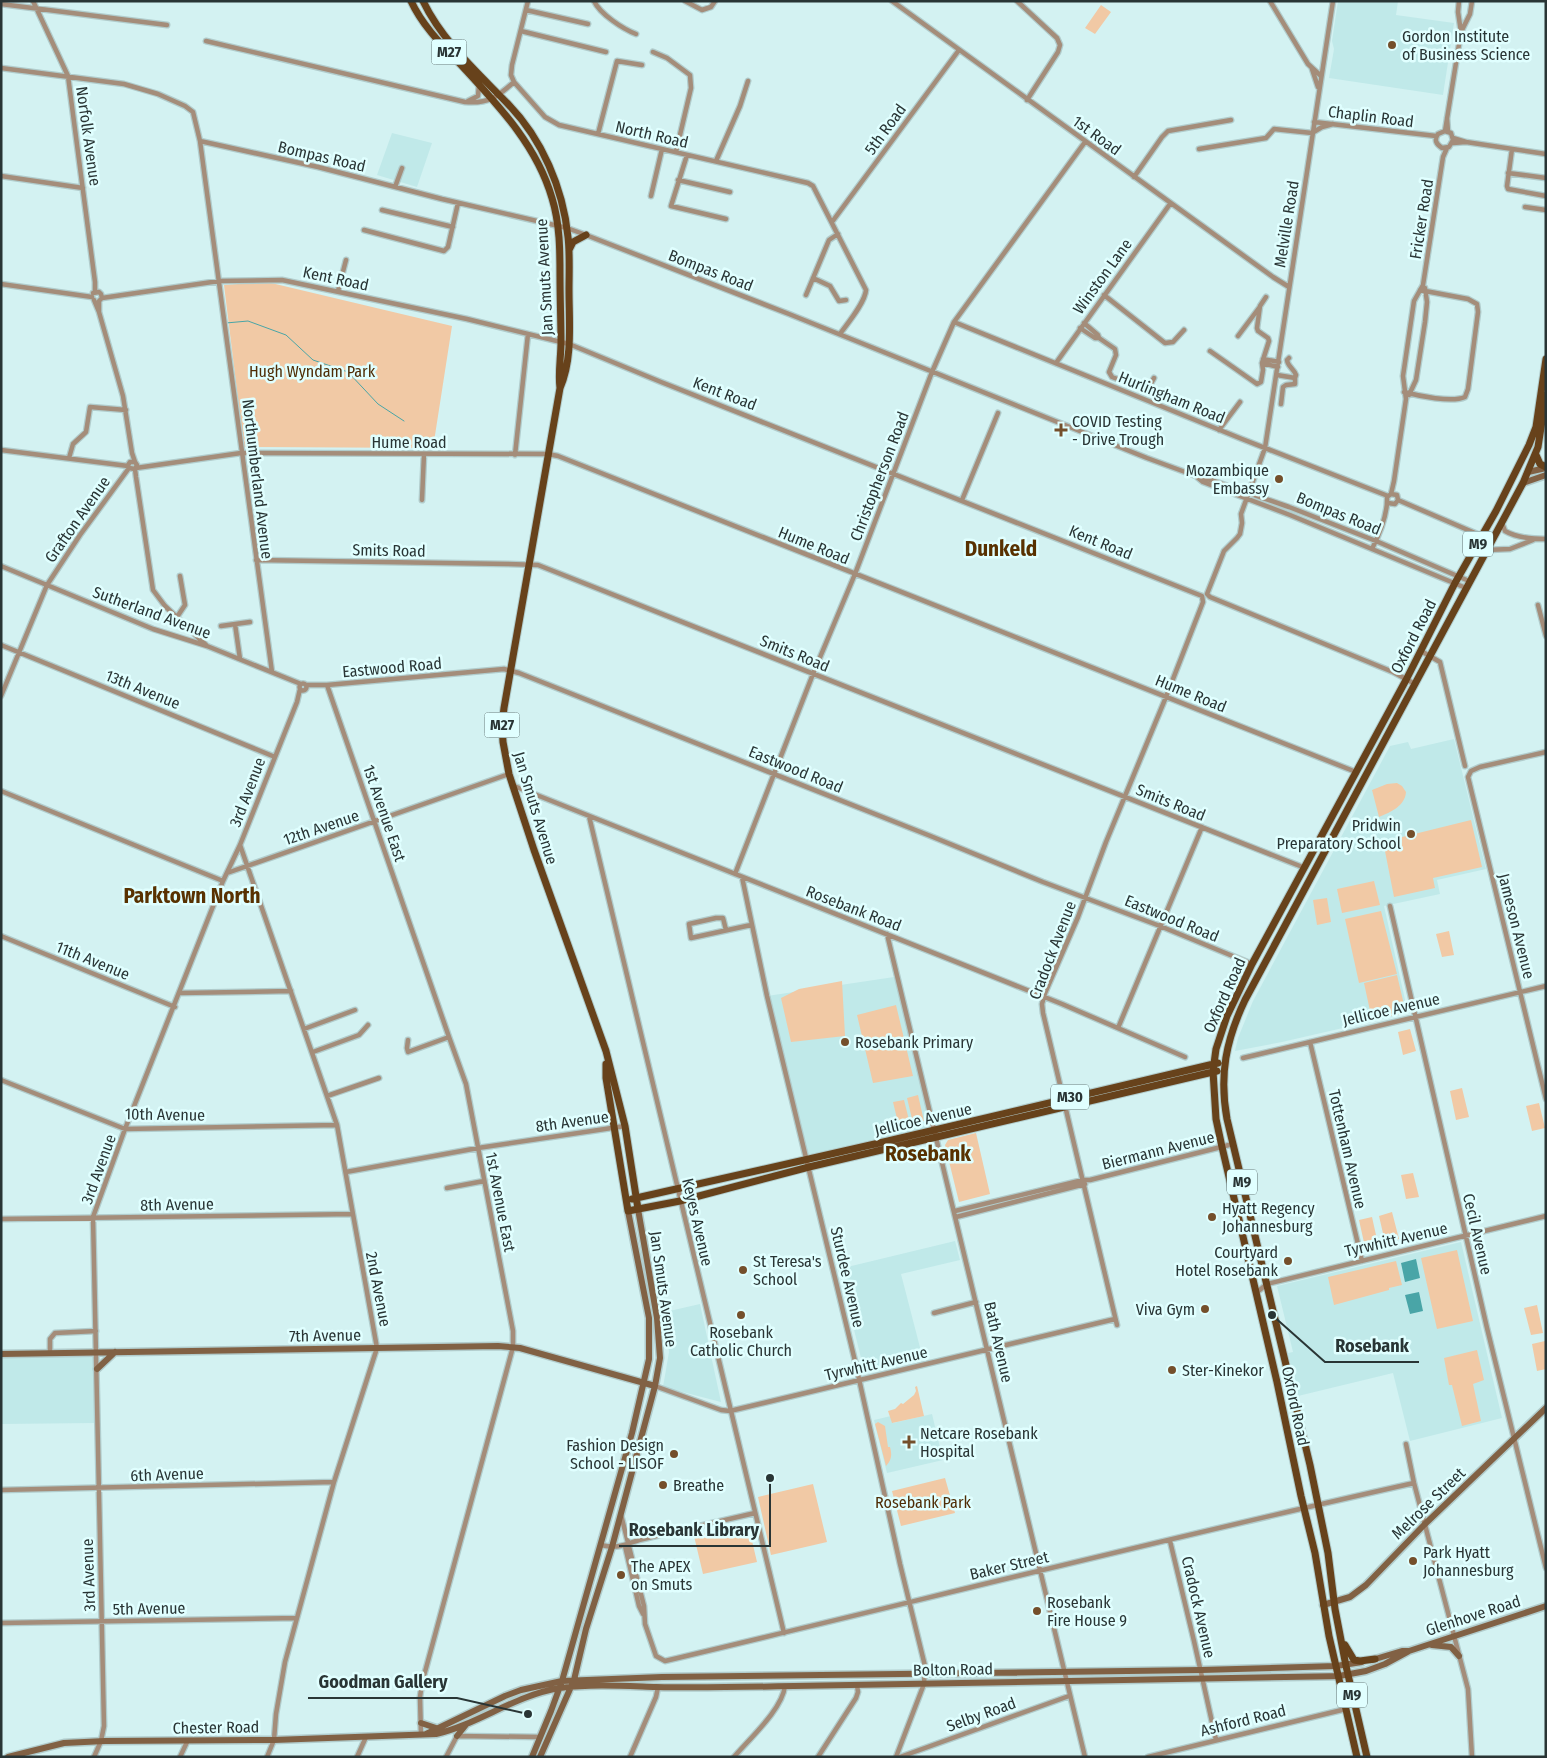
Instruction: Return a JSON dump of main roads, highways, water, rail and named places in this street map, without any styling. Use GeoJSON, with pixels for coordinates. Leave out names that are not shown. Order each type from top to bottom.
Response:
{"type":"FeatureCollection","features":[{"type":"Feature","properties":{"kind":"main road","name":"Jan Smuts Avenue"},"geometry":{"type":"LineString","coordinates":[[412,1],[422,19],[439,41],[480,85],[518,115],[539,146],[554,178],[564,209],[569,250],[565,343],[559,378],[560,388],[528,564],[502,725],[504,754],[534,850],[606,1051],[625,1126],[660,1341],[660,1358],[655,1386],[612,1547],[586,1629],[573,1684],[540,1757]]}},
{"type":"Feature","properties":{"kind":"main road","name":"Jan Smuts Avenue"},"geometry":{"type":"LineString","coordinates":[[424,1],[434,20],[496,97],[537,163],[552,199],[560,245],[565,343]]}},
{"type":"Feature","properties":{"kind":"main road"},"geometry":{"type":"LineString","coordinates":[[569,250],[574,242],[586,235]]}},
{"type":"Feature","properties":{"kind":"main road","name":"Oxford Road"},"geometry":{"type":"LineString","coordinates":[[1357,1757],[1323,1605],[1317,1560],[1216,1119],[1213,1067],[1216,1049],[1227,1016],[1252,964],[1406,680],[1457,580],[1512,481],[1533,436],[1546,359]]}},
{"type":"Feature","properties":{"kind":"main road","name":"Oxford Road"},"geometry":{"type":"LineString","coordinates":[[1367,1757],[1346,1666],[1334,1602],[1328,1553],[1224,1103],[1224,1067],[1234,1023],[1523,483],[1536,455],[1546,395]]}},
{"type":"Feature","properties":{"kind":"main road"},"geometry":{"type":"LineString","coordinates":[[1536,455],[1540,464],[1546,467]]}},
{"type":"Feature","properties":{"kind":"main road"},"geometry":{"type":"LineString","coordinates":[[1512,481],[1519,474],[1546,467]]}},
{"type":"Feature","properties":{"kind":"main road"},"geometry":{"type":"LineString","coordinates":[[1523,483],[1546,475]]}},
{"type":"Feature","properties":{"kind":"main road"},"geometry":{"type":"LineString","coordinates":[[1428,638],[1437,643]]}},
{"type":"Feature","properties":{"kind":"main road"},"geometry":{"type":"LineString","coordinates":[[1412,668],[1421,672]]}},
{"type":"Feature","properties":{"kind":"main road"},"geometry":{"type":"LineString","coordinates":[[1378,730],[1388,735]]}},
{"type":"Feature","properties":{"kind":"main road"},"geometry":{"type":"LineString","coordinates":[[1362,782],[1356,781],[1356,772],[1365,767],[1368,770]]}},
{"type":"Feature","properties":{"kind":"main road"},"geometry":{"type":"LineString","coordinates":[[1304,868],[1314,874]]}},
{"type":"Feature","properties":{"kind":"main road"},"geometry":{"type":"LineString","coordinates":[[1252,964],[1262,970]]}},
{"type":"Feature","properties":{"kind":"main road","name":"Jan Smuts Avenue"},"geometry":{"type":"LineString","coordinates":[[532,1757],[552,1711],[562,1681],[601,1545],[645,1382],[649,1359],[649,1318],[626,1200],[606,1078],[606,1051]]}},
{"type":"Feature","properties":{"kind":"main road","name":"Jellicoe Avenue"},"geometry":{"type":"LineString","coordinates":[[626,1200],[807,1164],[1213,1067],[1224,1067]]}},
{"type":"Feature","properties":{"kind":"main road","name":"Jellicoe Avenue"},"geometry":{"type":"LineString","coordinates":[[628,1211],[680,1201],[807,1164]]}},
{"type":"Feature","properties":{"kind":"main road","name":"7th Avenue"},"geometry":{"type":"LineString","coordinates":[[1,1354],[498,1346],[514,1347],[645,1382]]}},
{"type":"Feature","properties":{"kind":"main road"},"geometry":{"type":"LineString","coordinates":[[97,1369],[115,1352]]}},
{"type":"Feature","properties":{"kind":"main road","name":"Tyrwhitt Avenue"},"geometry":{"type":"LineString","coordinates":[[645,1382],[655,1386]]}},
{"type":"Feature","properties":{"kind":"main road","name":"Melrose Street"},"geometry":{"type":"LineString","coordinates":[[1323,1605],[1350,1597],[1360,1590],[1424,1525],[1546,1408]]}},
{"type":"Feature","properties":{"kind":"main road","name":"Glenhove Road"},"geometry":{"type":"LineString","coordinates":[[1348,1675],[1385,1664],[1423,1646],[1546,1606]]}},
{"type":"Feature","properties":{"kind":"main road"},"geometry":{"type":"LineString","coordinates":[[1340,1633],[1349,1654],[1354,1660],[1375,1659]]}},
{"type":"Feature","properties":{"kind":"main road"},"geometry":{"type":"LineString","coordinates":[[1423,1646],[1448,1646],[1459,1656]]}},
{"type":"Feature","properties":{"kind":"main road","name":"Glenhove Road"},"geometry":{"type":"LineString","coordinates":[[1346,1666],[1402,1651],[1409,1651]]}},
{"type":"Feature","properties":{"kind":"main road"},"geometry":{"type":"LineString","coordinates":[[580,1658],[582,1674],[591,1679]]}},
{"type":"Feature","properties":{"kind":"main road","name":"Bolton Road"},"geometry":{"type":"LineString","coordinates":[[559,1688],[591,1679],[1201,1670],[1346,1666]]}},
{"type":"Feature","properties":{"kind":"main road","name":"Bolton Road"},"geometry":{"type":"LineString","coordinates":[[562,1681],[573,1684],[658,1687],[924,1684],[1348,1675]]}},
{"type":"Feature","properties":{"kind":"main road"},"geometry":{"type":"LineString","coordinates":[[423,1735],[521,1690],[562,1681]]}},
{"type":"Feature","properties":{"kind":"main road","name":"Chester Road"},"geometry":{"type":"LineString","coordinates":[[8,1757],[53,1744],[100,1741],[187,1742],[423,1735],[445,1732],[523,1698],[559,1688]]}},
{"type":"Feature","properties":{"kind":"main road"},"geometry":{"type":"LineString","coordinates":[[540,1693],[549,1697],[552,1711]]}},
{"type":"Feature","properties":{"kind":"main road"},"geometry":{"type":"LineString","coordinates":[[457,1736],[462,1728],[470,1722]]}},
{"type":"Feature","properties":{"kind":"main road"},"geometry":{"type":"LineString","coordinates":[[421,1723],[436,1728]]}},
{"type":"Feature","properties":{"kind":"water"},"geometry":{"type":"Polygon","coordinates":[[[1416,1259],[1420,1278],[1405,1282],[1401,1263],[1416,1259]]]}},
{"type":"Feature","properties":{"kind":"water"},"geometry":{"type":"Polygon","coordinates":[[[1419,1292],[1423,1311],[1410,1314],[1405,1295],[1419,1292]]]}},
{"type":"Feature","properties":{"kind":"waterway"},"geometry":{"type":"LineString","coordinates":[[226,323],[248,321],[286,335],[313,360],[348,372],[378,404],[404,421]]}},
{"type":"Feature","properties":{"kind":"place","name":"Gordon Institute of Business Science"},"geometry":{"type":"Point","coordinates":[1392,45]}},
{"type":"Feature","properties":{"kind":"place","name":"COVID Testing - Drive Trough"},"geometry":{"type":"Point","coordinates":[1061,430]}},
{"type":"Feature","properties":{"kind":"place","name":"Mozambique Embassy"},"geometry":{"type":"Point","coordinates":[1279,479]}},
{"type":"Feature","properties":{"kind":"place","name":"Pridwin Preparatory School"},"geometry":{"type":"Point","coordinates":[1411,834]}},
{"type":"Feature","properties":{"kind":"place","name":"Rosebank Primary"},"geometry":{"type":"Point","coordinates":[845,1042]}},
{"type":"Feature","properties":{"kind":"place","name":"Hyatt Regency Johannesburg"},"geometry":{"type":"Point","coordinates":[1212,1217]}},
{"type":"Feature","properties":{"kind":"place","name":"Courtyard Hotel Rosebank"},"geometry":{"type":"Point","coordinates":[1288,1261]}},
{"type":"Feature","properties":{"kind":"place","name":"St Teresa's School"},"geometry":{"type":"Point","coordinates":[743,1270]}},
{"type":"Feature","properties":{"kind":"place","name":"Viva Gym"},"geometry":{"type":"Point","coordinates":[1205,1309]}},
{"type":"Feature","properties":{"kind":"place","name":"Rosebank Catholic Church"},"geometry":{"type":"Point","coordinates":[741,1315]}},
{"type":"Feature","properties":{"kind":"place","name":"Rosebank"},"geometry":{"type":"Point","coordinates":[1272,1315]}},
{"type":"Feature","properties":{"kind":"place","name":"Ster-Kinekor"},"geometry":{"type":"Point","coordinates":[1172,1370]}},
{"type":"Feature","properties":{"kind":"place","name":"Netcare Rosebank Hospital"},"geometry":{"type":"Point","coordinates":[909,1442]}},
{"type":"Feature","properties":{"kind":"place","name":"Fashion Design School - LISOF"},"geometry":{"type":"Point","coordinates":[674,1454]}},
{"type":"Feature","properties":{"kind":"place","name":"Rosebank Library"},"geometry":{"type":"Point","coordinates":[770,1478]}},
{"type":"Feature","properties":{"kind":"place","name":"Breathe"},"geometry":{"type":"Point","coordinates":[663,1485]}},
{"type":"Feature","properties":{"kind":"place","name":"Park Hyatt Johannesburg"},"geometry":{"type":"Point","coordinates":[1413,1561]}},
{"type":"Feature","properties":{"kind":"place","name":"The APEX on Smuts"},"geometry":{"type":"Point","coordinates":[621,1575]}},
{"type":"Feature","properties":{"kind":"place","name":"Rosebank Fire House 9"},"geometry":{"type":"Point","coordinates":[1037,1611]}},
{"type":"Feature","properties":{"kind":"place","name":"Goodman Gallery"},"geometry":{"type":"Point","coordinates":[528,1714]}},
{"type":"Feature","properties":{"kind":"district","name":"Dunkeld"},"geometry":{"type":"Point","coordinates":[1001,549]}},
{"type":"Feature","properties":{"kind":"district","name":"Parktown North"},"geometry":{"type":"Point","coordinates":[192,896]}},
{"type":"Feature","properties":{"kind":"district","name":"Rosebank"},"geometry":{"type":"Point","coordinates":[928,1154]}},
{"type":"Feature","properties":{"kind":"park label","name":"Hugh Wyndam Park"},"geometry":{"type":"Point","coordinates":[312,371]}},
{"type":"Feature","properties":{"kind":"park label","name":"Rosebank Park"},"geometry":{"type":"Point","coordinates":[923,1502]}}]}
